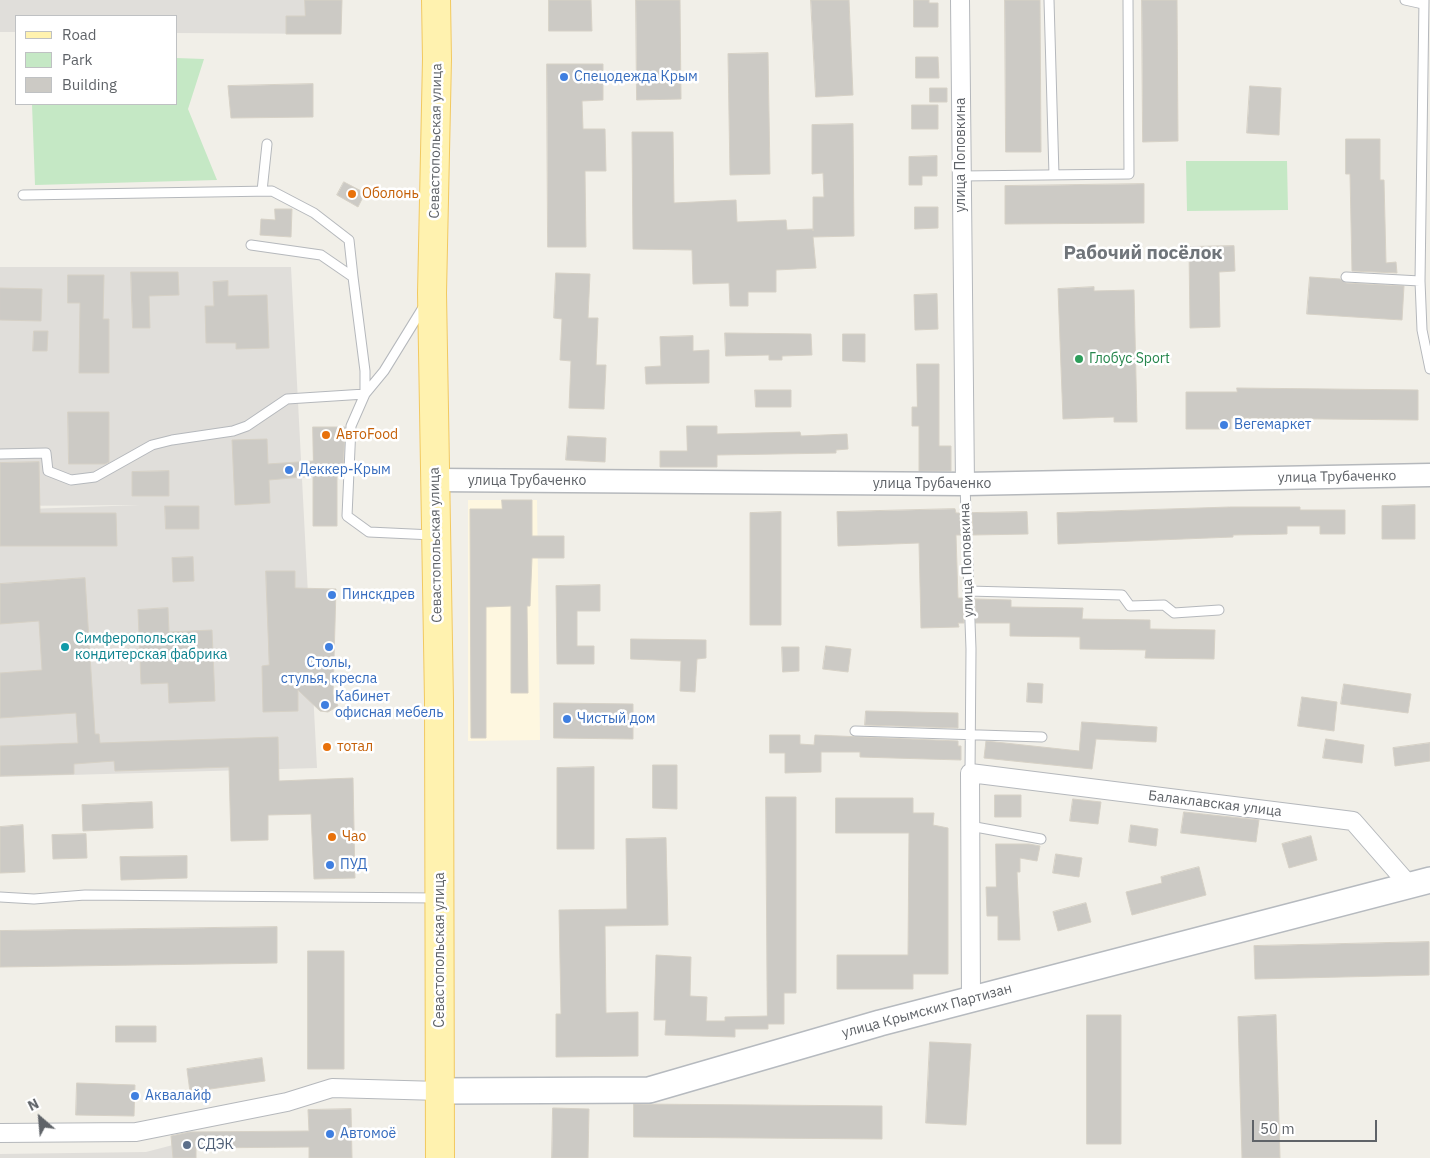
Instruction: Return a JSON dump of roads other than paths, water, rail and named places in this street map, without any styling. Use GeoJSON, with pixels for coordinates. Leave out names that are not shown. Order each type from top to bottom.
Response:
{"type":"FeatureCollection","features":[{"type":"Feature","properties":{"kind":"main road","name":"Севастопольская улица"},"geometry":{"type":"LineString","coordinates":[[436,0],[437,59],[432,293],[439,691],[440,1158]]}},
{"type":"Feature","properties":{"kind":"main road","name":"улица Крымских Партизан"},"geometry":{"type":"LineString","coordinates":[[440,1091],[649,1090],[880,1023],[1419,882]]}},
{"type":"Feature","properties":{"kind":"street","name":"улица Поповкина"},"geometry":{"type":"LineString","coordinates":[[960,0],[965,484]]}},
{"type":"Feature","properties":{"kind":"street","name":"улица Трубаченко"},"geometry":{"type":"LineString","coordinates":[[435,480],[965,484],[1430,475]]}},
{"type":"Feature","properties":{"kind":"street","name":"улица Поповкина"},"geometry":{"type":"LineString","coordinates":[[970,773],[971,999]]}},
{"type":"Feature","properties":{"kind":"street","name":"Балаклавская улица"},"geometry":{"type":"LineString","coordinates":[[970,773],[1353,821],[1419,882]]}},
{"type":"Feature","properties":{"kind":"street"},"geometry":{"type":"LineString","coordinates":[[0,1133],[136,1132],[286,1102],[332,1088],[440,1091]]}},
{"type":"Feature","properties":{"kind":"lane"},"geometry":{"type":"LineString","coordinates":[[1049,0],[1054,175]]}},
{"type":"Feature","properties":{"kind":"lane"},"geometry":{"type":"LineString","coordinates":[[962,176],[1129,174],[1128,0]]}},
{"type":"Feature","properties":{"kind":"lane"},"geometry":{"type":"LineString","coordinates":[[1405,0],[1424,2],[1426,48],[1420,281],[1422,330],[1430,369]]}},
{"type":"Feature","properties":{"kind":"lane"},"geometry":{"type":"LineString","coordinates":[[262,191],[267,144]]}},
{"type":"Feature","properties":{"kind":"lane"},"geometry":{"type":"LineString","coordinates":[[23,195],[272,191],[314,213],[349,240],[365,371],[366,394]]}},
{"type":"Feature","properties":{"kind":"lane"},"geometry":{"type":"LineString","coordinates":[[251,245],[321,255],[353,278]]}},
{"type":"Feature","properties":{"kind":"lane"},"geometry":{"type":"LineString","coordinates":[[1346,277],[1420,281]]}},
{"type":"Feature","properties":{"kind":"lane"},"geometry":{"type":"LineString","coordinates":[[432,293],[384,371],[366,394],[351,426],[347,516],[369,532],[435,535]]}},
{"type":"Feature","properties":{"kind":"lane"},"geometry":{"type":"LineString","coordinates":[[0,454],[46,453],[48,471],[71,480],[95,477],[152,445],[172,440],[233,431],[247,426],[287,399],[366,394]]}},
{"type":"Feature","properties":{"kind":"lane","name":"улица Поповкина"},"geometry":{"type":"LineString","coordinates":[[965,484],[971,649],[968,734],[970,773]]}},
{"type":"Feature","properties":{"kind":"lane"},"geometry":{"type":"LineString","coordinates":[[968,591],[1122,595],[1130,606],[1164,605],[1174,613],[1219,610]]}},
{"type":"Feature","properties":{"kind":"lane"},"geometry":{"type":"LineString","coordinates":[[855,731],[1042,737]]}},
{"type":"Feature","properties":{"kind":"lane"},"geometry":{"type":"LineString","coordinates":[[970,826],[1041,839]]}},
{"type":"Feature","properties":{"kind":"lane"},"geometry":{"type":"LineString","coordinates":[[0,897],[34,899],[84,895],[440,898]]}},
{"type":"Feature","properties":{"kind":"place","name":"Спецодежда Крым"},"geometry":{"type":"Point","coordinates":[564,77]}},
{"type":"Feature","properties":{"kind":"place","name":"Оболонь"},"geometry":{"type":"Point","coordinates":[352,194]}},
{"type":"Feature","properties":{"kind":"place","name":"Глобус Sport"},"geometry":{"type":"Point","coordinates":[1079,359]}},
{"type":"Feature","properties":{"kind":"place","name":"Вегемаркет"},"geometry":{"type":"Point","coordinates":[1224,425]}},
{"type":"Feature","properties":{"kind":"place","name":"АвтоFood"},"geometry":{"type":"Point","coordinates":[326,435]}},
{"type":"Feature","properties":{"kind":"place","name":"Деккер-Крым"},"geometry":{"type":"Point","coordinates":[289,470]}},
{"type":"Feature","properties":{"kind":"place","name":"Пинскдрев"},"geometry":{"type":"Point","coordinates":[332,595]}},
{"type":"Feature","properties":{"kind":"place","name":"Симферопольская кондитерская фабрика"},"geometry":{"type":"Point","coordinates":[65,647]}},
{"type":"Feature","properties":{"kind":"place","name":"Столы, стулья, кресла"},"geometry":{"type":"Point","coordinates":[329,647]}},
{"type":"Feature","properties":{"kind":"place","name":"Кабинет офисная мебель"},"geometry":{"type":"Point","coordinates":[325,705]}},
{"type":"Feature","properties":{"kind":"place","name":"Чистый дом"},"geometry":{"type":"Point","coordinates":[567,719]}},
{"type":"Feature","properties":{"kind":"place","name":"тотал"},"geometry":{"type":"Point","coordinates":[327,747]}},
{"type":"Feature","properties":{"kind":"place","name":"Чао"},"geometry":{"type":"Point","coordinates":[332,837]}},
{"type":"Feature","properties":{"kind":"place","name":"ПУД"},"geometry":{"type":"Point","coordinates":[330,865]}},
{"type":"Feature","properties":{"kind":"place","name":"Аквалайф"},"geometry":{"type":"Point","coordinates":[135,1096]}},
{"type":"Feature","properties":{"kind":"place","name":"Автомоё"},"geometry":{"type":"Point","coordinates":[330,1134]}},
{"type":"Feature","properties":{"kind":"place","name":"СДЭК"},"geometry":{"type":"Point","coordinates":[187,1145]}},
{"type":"Feature","properties":{"kind":"district","name":"Рабочий посёлок"},"geometry":{"type":"Point","coordinates":[1143,254]}}]}
